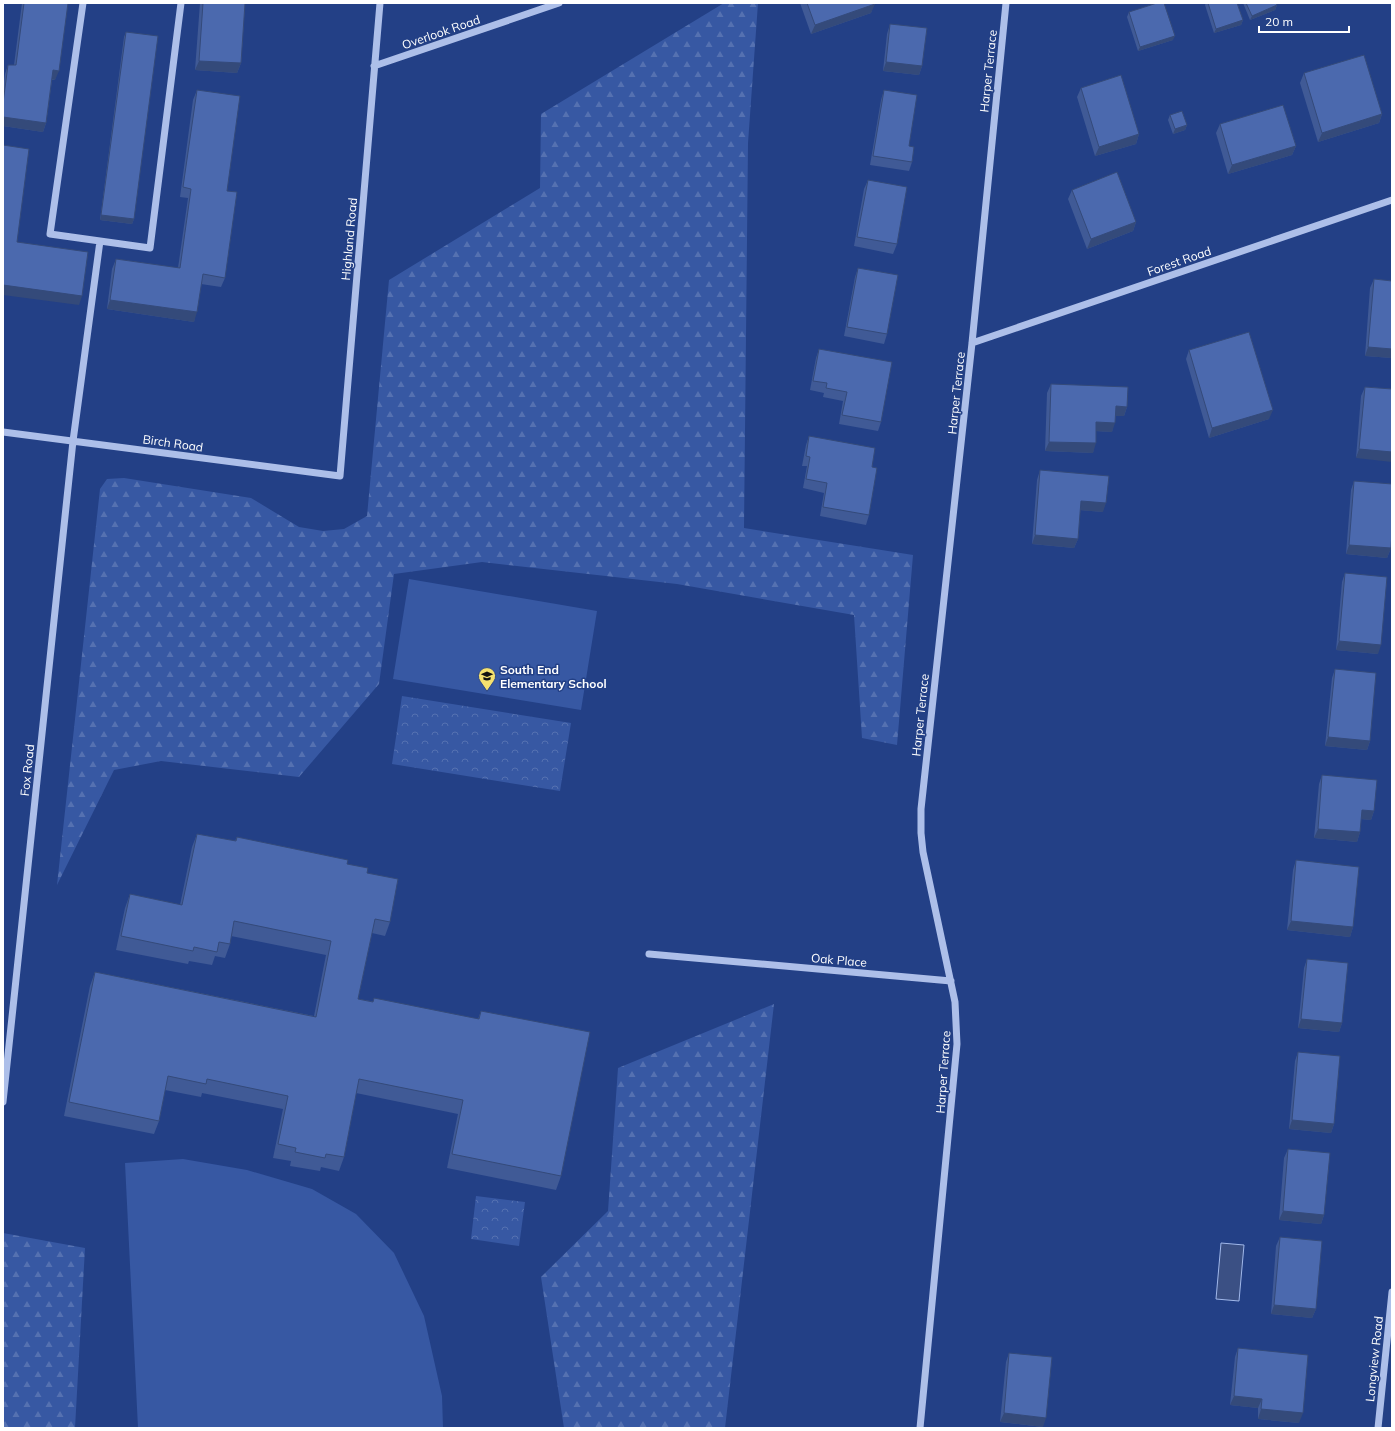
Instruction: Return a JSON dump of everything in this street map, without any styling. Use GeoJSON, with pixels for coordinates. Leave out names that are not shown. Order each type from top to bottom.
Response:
{"type":"FeatureCollection","features":[{"type":"Feature","properties":{"kind":"street"},"geometry":{"type":"LineString","coordinates":[[83,3],[50,234],[150,248],[181,3]]}},
{"type":"Feature","properties":{"kind":"street","name":"Highland Road"},"geometry":{"type":"LineString","coordinates":[[340,476],[380,3]]}},
{"type":"Feature","properties":{"kind":"street","name":"Overlook Road"},"geometry":{"type":"LineString","coordinates":[[374,66],[559,3]]}},
{"type":"Feature","properties":{"kind":"street","name":"Harper Terrace"},"geometry":{"type":"LineString","coordinates":[[920,1428],[957,1044],[955,1002],[923,852],[921,809],[972,343],[1006,3]]}},
{"type":"Feature","properties":{"kind":"street","name":"Forest Road"},"geometry":{"type":"LineString","coordinates":[[972,343],[1392,200]]}},
{"type":"Feature","properties":{"kind":"street","name":"Fox Road"},"geometry":{"type":"LineString","coordinates":[[3,1102],[73,441],[100,241]]}},
{"type":"Feature","properties":{"kind":"street","name":"Birch Road"},"geometry":{"type":"LineString","coordinates":[[3,432],[340,476]]}},
{"type":"Feature","properties":{"kind":"street","name":"Oak Place"},"geometry":{"type":"LineString","coordinates":[[648,954],[951,981]]}},
{"type":"Feature","properties":{"kind":"street","name":"Longview Road"},"geometry":{"type":"LineString","coordinates":[[1378,1428],[1392,1292]]}},
{"type":"Feature","properties":{"kind":"green space"},"geometry":{"type":"Polygon","coordinates":[[[724,3],[758,3],[748,143],[744,528],[913,555],[897,745],[862,738],[854,615],[677,584],[482,562],[394,574],[379,684],[299,777],[161,761],[114,770],[57,885],[100,489],[107,479],[124,478],[251,498],[299,527],[323,531],[344,529],[367,516],[389,280],[540,188],[541,114],[724,3]]]}},
{"type":"Feature","properties":{"kind":"green space"},"geometry":{"type":"Polygon","coordinates":[[[409,579],[597,611],[581,710],[393,679],[409,579]]]}},
{"type":"Feature","properties":{"kind":"green space"},"geometry":{"type":"Polygon","coordinates":[[[402,696],[571,723],[560,791],[392,764],[402,696]]]}},
{"type":"Feature","properties":{"kind":"green space"},"geometry":{"type":"Polygon","coordinates":[[[774,1004],[725,1428],[564,1428],[541,1277],[608,1211],[618,1068],[774,1004]]]}},
{"type":"Feature","properties":{"kind":"green space"},"geometry":{"type":"Polygon","coordinates":[[[183,1159],[247,1170],[312,1189],[356,1214],[394,1253],[424,1316],[442,1396],[443,1428],[138,1428],[125,1163],[183,1159]]]}},
{"type":"Feature","properties":{"kind":"green space"},"geometry":{"type":"Polygon","coordinates":[[[476,1196],[525,1202],[519,1246],[471,1239],[476,1196]]]}},
{"type":"Feature","properties":{"kind":"green space"},"geometry":{"type":"Polygon","coordinates":[[[3,1233],[85,1248],[75,1428],[3,1428],[3,1233]]]}},
{"type":"Feature","properties":{"kind":"shaded area"},"geometry":{"type":"Polygon","coordinates":[[[1221,1243],[1244,1245],[1239,1301],[1216,1299],[1221,1243]]]}},
{"type":"Feature","properties":{"kind":"building"},"geometry":{"type":"Polygon","coordinates":[[[24,3],[68,3],[59,71],[53,70],[46,123],[3,117],[3,103],[8,65],[16,65],[24,3]]]}},
{"type":"Feature","properties":{"kind":"building"},"geometry":{"type":"Polygon","coordinates":[[[203,3],[245,3],[241,63],[199,61],[203,3]]]}},
{"type":"Feature","properties":{"kind":"building"},"geometry":{"type":"Polygon","coordinates":[[[807,3],[874,3],[875,4],[815,25],[807,3]]]}},
{"type":"Feature","properties":{"kind":"building"},"geometry":{"type":"Polygon","coordinates":[[[1157,3],[1164,3],[1175,36],[1140,47],[1129,12],[1157,3]]]}},
{"type":"Feature","properties":{"kind":"building"},"geometry":{"type":"Polygon","coordinates":[[[1208,3],[1237,3],[1243,20],[1216,29],[1208,3]]]}},
{"type":"Feature","properties":{"kind":"building"},"geometry":{"type":"Polygon","coordinates":[[[1246,3],[1276,3],[1277,5],[1252,16],[1246,3]]]}},
{"type":"Feature","properties":{"kind":"building"},"geometry":{"type":"Polygon","coordinates":[[[890,24],[927,28],[922,66],[886,62],[890,24]]]}},
{"type":"Feature","properties":{"kind":"building"},"geometry":{"type":"Polygon","coordinates":[[[126,32],[158,36],[134,219],[101,215],[126,32]]]}},
{"type":"Feature","properties":{"kind":"building"},"geometry":{"type":"Polygon","coordinates":[[[1364,55],[1382,114],[1322,133],[1304,73],[1364,55]]]}},
{"type":"Feature","properties":{"kind":"building"},"geometry":{"type":"Polygon","coordinates":[[[1121,75],[1139,134],[1099,147],[1081,88],[1121,75]]]}},
{"type":"Feature","properties":{"kind":"building"},"geometry":{"type":"Polygon","coordinates":[[[197,90],[240,96],[227,191],[237,192],[225,278],[203,274],[197,312],[110,300],[116,259],[180,268],[191,189],[183,187],[197,90]]]}},
{"type":"Feature","properties":{"kind":"building"},"geometry":{"type":"Polygon","coordinates":[[[884,90],[917,95],[909,146],[914,147],[912,162],[873,156],[884,90]]]}},
{"type":"Feature","properties":{"kind":"building"},"geometry":{"type":"Polygon","coordinates":[[[1283,105],[1296,146],[1232,165],[1220,124],[1283,105]]]}},
{"type":"Feature","properties":{"kind":"building"},"geometry":{"type":"Polygon","coordinates":[[[1182,111],[1187,125],[1175,129],[1170,115],[1182,111]]]}},
{"type":"Feature","properties":{"kind":"building"},"geometry":{"type":"Polygon","coordinates":[[[3,145],[29,149],[17,242],[88,252],[82,296],[3,285],[3,145]]]}},
{"type":"Feature","properties":{"kind":"building"},"geometry":{"type":"Polygon","coordinates":[[[1117,172],[1136,222],[1091,239],[1072,190],[1117,172]]]}},
{"type":"Feature","properties":{"kind":"building"},"geometry":{"type":"Polygon","coordinates":[[[868,180],[907,187],[897,244],[857,237],[868,180]]]}},
{"type":"Feature","properties":{"kind":"building"},"geometry":{"type":"Polygon","coordinates":[[[858,268],[898,275],[887,334],[847,327],[858,268]]]}},
{"type":"Feature","properties":{"kind":"building"},"geometry":{"type":"Polygon","coordinates":[[[1374,279],[1392,281],[1392,349],[1368,347],[1374,279]]]}},
{"type":"Feature","properties":{"kind":"building"},"geometry":{"type":"Polygon","coordinates":[[[1249,332],[1273,410],[1212,428],[1189,350],[1249,332]]]}},
{"type":"Feature","properties":{"kind":"building"},"geometry":{"type":"Polygon","coordinates":[[[819,349],[892,362],[881,422],[842,415],[847,392],[826,388],[827,383],[813,381],[819,349]]]}},
{"type":"Feature","properties":{"kind":"building"},"geometry":{"type":"Polygon","coordinates":[[[1051,384],[1128,387],[1127,407],[1116,406],[1115,423],[1096,422],[1096,443],[1049,442],[1051,384]]]}},
{"type":"Feature","properties":{"kind":"building"},"geometry":{"type":"Polygon","coordinates":[[[1365,387],[1392,389],[1392,452],[1359,449],[1365,387]]]}},
{"type":"Feature","properties":{"kind":"building"},"geometry":{"type":"Polygon","coordinates":[[[809,436],[875,448],[872,467],[877,468],[869,515],[823,507],[827,483],[806,479],[810,457],[806,456],[809,436]]]}},
{"type":"Feature","properties":{"kind":"building"},"geometry":{"type":"Polygon","coordinates":[[[1040,470],[1109,476],[1106,503],[1081,501],[1078,539],[1035,535],[1040,470]]]}},
{"type":"Feature","properties":{"kind":"building"},"geometry":{"type":"Polygon","coordinates":[[[1354,481],[1392,484],[1391,548],[1349,545],[1354,481]]]}},
{"type":"Feature","properties":{"kind":"building"},"geometry":{"type":"Polygon","coordinates":[[[1345,573],[1387,577],[1381,645],[1339,641],[1345,573]]]}},
{"type":"Feature","properties":{"kind":"building"},"geometry":{"type":"Polygon","coordinates":[[[1335,669],[1376,673],[1370,741],[1328,737],[1335,669]]]}},
{"type":"Feature","properties":{"kind":"building"},"geometry":{"type":"Polygon","coordinates":[[[1322,775],[1377,780],[1374,811],[1362,810],[1360,832],[1318,829],[1322,775]]]}},
{"type":"Feature","properties":{"kind":"building"},"geometry":{"type":"Polygon","coordinates":[[[197,834],[236,841],[237,837],[348,860],[347,864],[368,868],[367,873],[398,879],[390,922],[375,919],[358,999],[373,1002],[374,998],[479,1019],[481,1011],[590,1032],[561,1176],[452,1154],[463,1100],[359,1079],[344,1157],[326,1154],[325,1158],[295,1152],[296,1148],[278,1144],[288,1096],[207,1079],[206,1084],[168,1076],[159,1121],[69,1102],[95,972],[316,1017],[331,941],[234,921],[230,944],[219,942],[217,952],[194,947],[193,951],[121,936],[130,894],[182,905],[197,834]]]}},
{"type":"Feature","properties":{"kind":"building"},"geometry":{"type":"Polygon","coordinates":[[[1296,860],[1359,867],[1353,927],[1291,921],[1296,860]]]}},
{"type":"Feature","properties":{"kind":"building"},"geometry":{"type":"Polygon","coordinates":[[[1307,959],[1348,963],[1342,1023],[1301,1019],[1307,959]]]}},
{"type":"Feature","properties":{"kind":"building"},"geometry":{"type":"Polygon","coordinates":[[[1298,1052],[1340,1056],[1334,1124],[1292,1120],[1298,1052]]]}},
{"type":"Feature","properties":{"kind":"building"},"geometry":{"type":"Polygon","coordinates":[[[1288,1149],[1330,1153],[1324,1215],[1283,1211],[1288,1149]]]}},
{"type":"Feature","properties":{"kind":"building"},"geometry":{"type":"Polygon","coordinates":[[[1280,1237],[1322,1241],[1316,1309],[1274,1305],[1280,1237]]]}},
{"type":"Feature","properties":{"kind":"building"},"geometry":{"type":"Polygon","coordinates":[[[1238,1348],[1308,1355],[1303,1413],[1261,1409],[1262,1399],[1234,1396],[1238,1348]]]}},
{"type":"Feature","properties":{"kind":"building"},"geometry":{"type":"Polygon","coordinates":[[[1009,1353],[1052,1357],[1046,1418],[1004,1413],[1009,1353]]]}},
{"type":"Feature","properties":{"kind":"place","name":"South End Elementary School"},"geometry":{"type":"Point","coordinates":[487,691]}}]}
